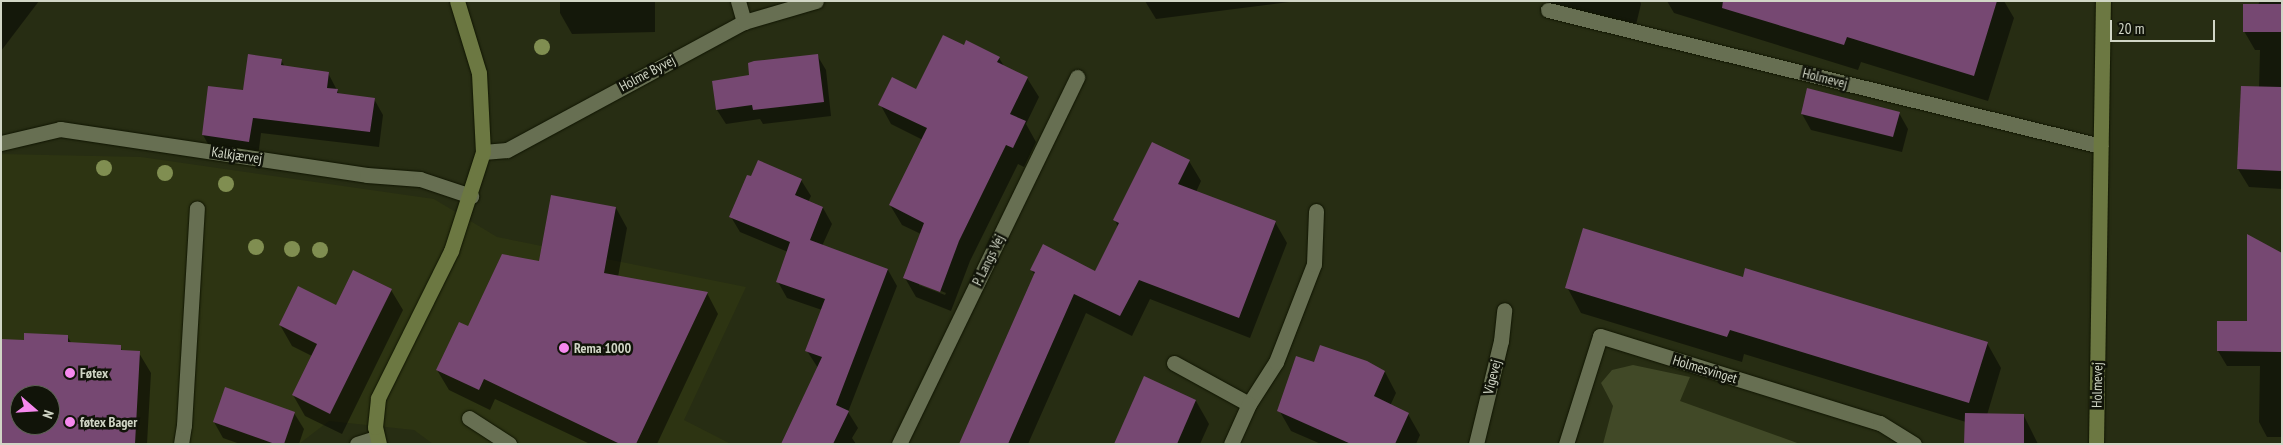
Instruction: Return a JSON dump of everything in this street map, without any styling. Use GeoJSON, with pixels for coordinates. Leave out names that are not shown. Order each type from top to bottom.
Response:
{"type":"FeatureCollection","features":[{"type":"Feature","properties":{"kind":"street"},"geometry":{"type":"LineString","coordinates":[[357,444],[377,441],[378,398],[451,251],[471,196],[483,152],[479,73],[457,1]]}},
{"type":"Feature","properties":{"kind":"street"},"geometry":{"type":"LineString","coordinates":[[738,1],[744,22]]}},
{"type":"Feature","properties":{"kind":"street","name":"Holme Byvej"},"geometry":{"type":"LineString","coordinates":[[483,152],[507,150],[744,22],[816,1]]}},
{"type":"Feature","properties":{"kind":"street","name":"Holmevej"},"geometry":{"type":"LineString","coordinates":[[2096,444],[2103,1]]}},
{"type":"Feature","properties":{"kind":"street","name":"Holmevej"},"geometry":{"type":"LineString","coordinates":[[1548,10],[2101,146]]}},
{"type":"Feature","properties":{"kind":"street","name":"P. Langs Vej"},"geometry":{"type":"LineString","coordinates":[[899,444],[1077,77]]}},
{"type":"Feature","properties":{"kind":"street","name":"Kalkjærvej"},"geometry":{"type":"LineString","coordinates":[[1,143],[60,129],[367,175],[400,176],[471,196]]}},
{"type":"Feature","properties":{"kind":"street"},"geometry":{"type":"LineString","coordinates":[[181,444],[184,425],[197,208]]}},
{"type":"Feature","properties":{"kind":"street"},"geometry":{"type":"LineString","coordinates":[[1231,444],[1249,404],[1276,362],[1314,264],[1316,211]]}},
{"type":"Feature","properties":{"kind":"street","name":"Vigevej"},"geometry":{"type":"LineString","coordinates":[[1476,444],[1501,341],[1504,310]]}},
{"type":"Feature","properties":{"kind":"street","name":"Holmesvinget"},"geometry":{"type":"LineString","coordinates":[[1566,444],[1600,336],[1880,422],[1914,444]]}},
{"type":"Feature","properties":{"kind":"street"},"geometry":{"type":"LineString","coordinates":[[1174,363],[1249,404]]}},
{"type":"Feature","properties":{"kind":"street"},"geometry":{"type":"LineString","coordinates":[[468,418],[509,444]]}},
{"type":"Feature","properties":{"kind":"shaded area"},"geometry":{"type":"Polygon","coordinates":[[[1,154],[141,157],[434,199],[497,237],[746,287],[684,420],[731,444],[433,444],[414,430],[329,421],[299,444],[1,444],[1,154]]]}},
{"type":"Feature","properties":{"kind":"shaded area"},"geometry":{"type":"Polygon","coordinates":[[[1633,365],[1690,377],[1680,401],[1800,444],[1603,444],[1613,406],[1601,383],[1612,370],[1633,365]]]}},
{"type":"Feature","properties":{"kind":"building"},"geometry":{"type":"Polygon","coordinates":[[[1723,1],[1997,1],[1974,76],[1847,37],[1844,45],[1722,8],[1723,1]]]}},
{"type":"Feature","properties":{"kind":"building"},"geometry":{"type":"Polygon","coordinates":[[[2243,4],[2282,4],[2282,32],[2243,32],[2243,4]]]}},
{"type":"Feature","properties":{"kind":"building"},"geometry":{"type":"Polygon","coordinates":[[[943,35],[964,45],[966,40],[1000,57],[997,62],[1028,77],[1010,114],[1026,121],[1013,148],[1006,145],[959,241],[940,292],[903,278],[924,223],[889,205],[927,128],[878,105],[892,77],[916,89],[943,35]]]}},
{"type":"Feature","properties":{"kind":"building"},"geometry":{"type":"Polygon","coordinates":[[[248,54],[282,59],[281,65],[329,72],[327,88],[338,89],[337,93],[375,98],[370,132],[253,118],[249,142],[202,135],[208,86],[243,90],[248,54]]]}},
{"type":"Feature","properties":{"kind":"building"},"geometry":{"type":"Polygon","coordinates":[[[818,54],[824,102],[753,110],[752,105],[716,110],[712,81],[749,75],[748,63],[754,61],[818,54]]]}},
{"type":"Feature","properties":{"kind":"building"},"geometry":{"type":"Polygon","coordinates":[[[2241,86],[2282,87],[2282,171],[2237,169],[2241,86]]]}},
{"type":"Feature","properties":{"kind":"building"},"geometry":{"type":"Polygon","coordinates":[[[1807,88],[1900,112],[1893,137],[1801,114],[1807,88]]]}},
{"type":"Feature","properties":{"kind":"building"},"geometry":{"type":"Polygon","coordinates":[[[1152,142],[1190,160],[1178,184],[1276,221],[1239,318],[1139,280],[1120,316],[1074,294],[1008,444],[959,444],[1035,272],[1030,270],[1043,244],[1095,271],[1119,223],[1113,220],[1152,142]]]}},
{"type":"Feature","properties":{"kind":"building"},"geometry":{"type":"Polygon","coordinates":[[[758,160],[802,179],[795,195],[823,207],[810,240],[888,269],[836,405],[849,411],[833,444],[781,444],[822,357],[805,351],[825,299],[776,282],[790,242],[729,217],[747,175],[751,176],[758,160]]]}},
{"type":"Feature","properties":{"kind":"building","name":"Rema 1000"},"geometry":{"type":"Polygon","coordinates":[[[551,195],[616,207],[604,273],[708,292],[636,444],[620,444],[484,379],[479,390],[436,370],[459,322],[468,326],[502,254],[539,261],[551,195]]]}},
{"type":"Feature","properties":{"kind":"building"},"geometry":{"type":"Polygon","coordinates":[[[1583,228],[1743,277],[1745,268],[1988,342],[1969,403],[1730,330],[1727,337],[1565,288],[1583,228]]]}},
{"type":"Feature","properties":{"kind":"building"},"geometry":{"type":"Polygon","coordinates":[[[2247,234],[2282,253],[2282,352],[2217,351],[2217,321],[2247,321],[2247,234]]]}},
{"type":"Feature","properties":{"kind":"building"},"geometry":{"type":"Polygon","coordinates":[[[353,270],[392,289],[330,414],[292,395],[317,344],[279,325],[298,286],[336,305],[353,270]]]}},
{"type":"Feature","properties":{"kind":"building","name":"Føtex"},"geometry":{"type":"Polygon","coordinates":[[[24,333],[68,335],[68,342],[121,345],[121,350],[140,351],[135,444],[1,444],[1,339],[24,340],[24,333]]]}},
{"type":"Feature","properties":{"kind":"building"},"geometry":{"type":"Polygon","coordinates":[[[1320,345],[1367,361],[1385,371],[1374,396],[1409,413],[1395,444],[1351,444],[1277,411],[1296,356],[1314,362],[1320,345]]]}},
{"type":"Feature","properties":{"kind":"building"},"geometry":{"type":"Polygon","coordinates":[[[1144,376],[1196,400],[1177,444],[1114,444],[1144,376]]]}},
{"type":"Feature","properties":{"kind":"building"},"geometry":{"type":"Polygon","coordinates":[[[225,387],[295,412],[284,444],[275,444],[213,422],[225,387]]]}},
{"type":"Feature","properties":{"kind":"building"},"geometry":{"type":"Polygon","coordinates":[[[1965,413],[2024,414],[2024,444],[1964,444],[1965,413]]]}},
{"type":"Feature","properties":{"kind":"place","name":"Rema 1000"},"geometry":{"type":"Point","coordinates":[564,348]}},
{"type":"Feature","properties":{"kind":"place","name":"Føtex"},"geometry":{"type":"Point","coordinates":[70,373]}},
{"type":"Feature","properties":{"kind":"place","name":"føtex Bager"},"geometry":{"type":"Point","coordinates":[70,422]}}]}
